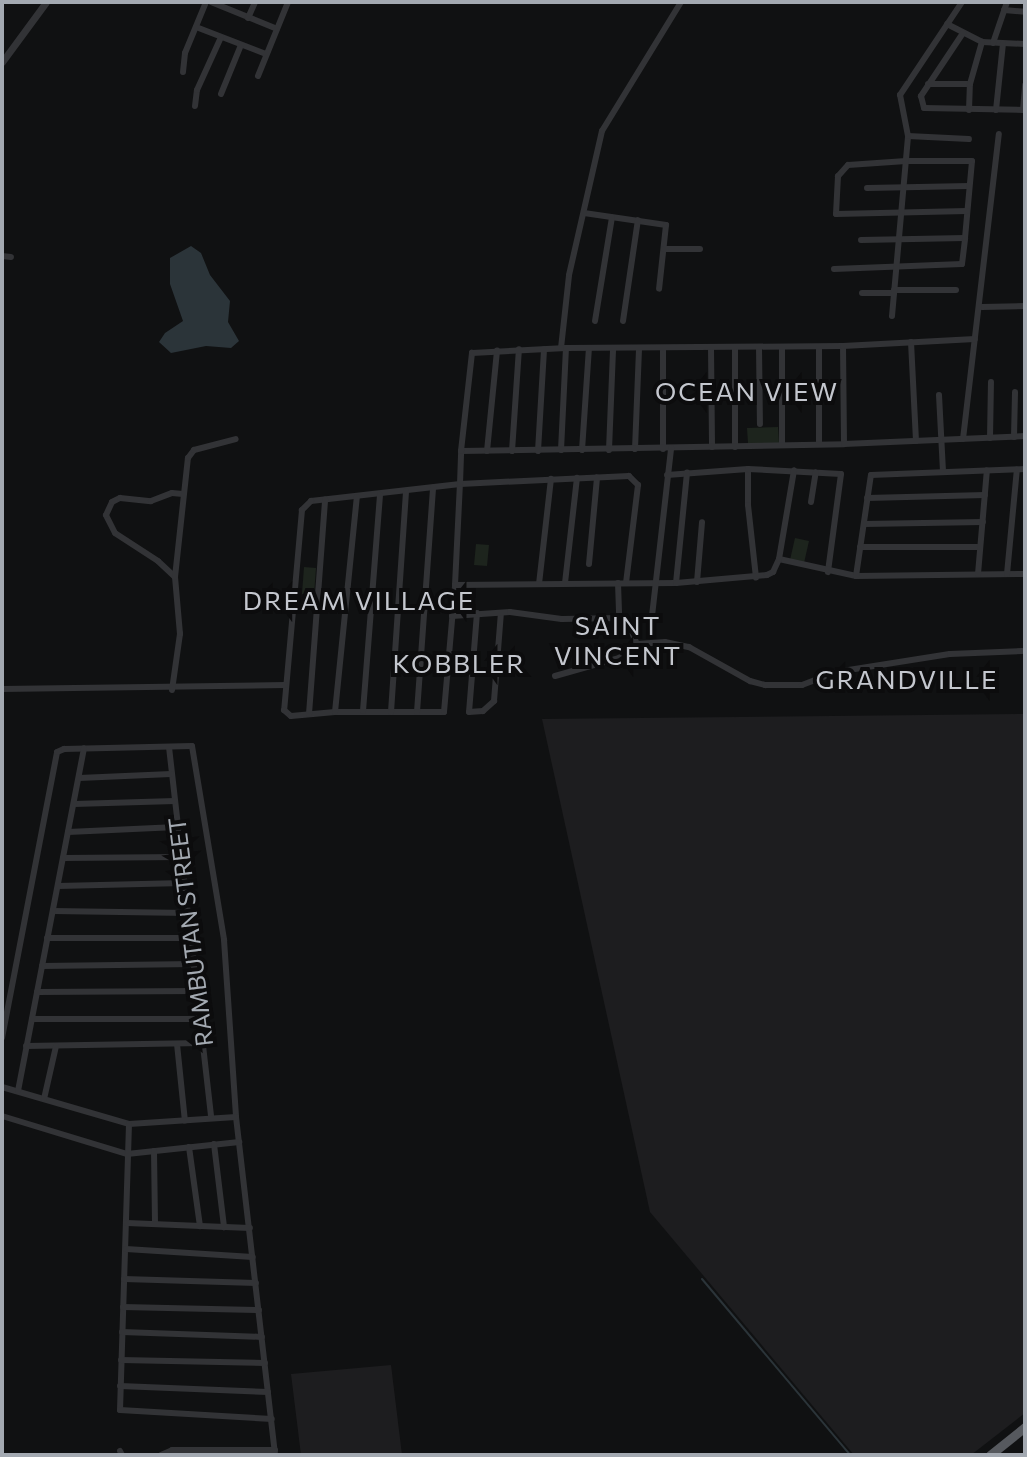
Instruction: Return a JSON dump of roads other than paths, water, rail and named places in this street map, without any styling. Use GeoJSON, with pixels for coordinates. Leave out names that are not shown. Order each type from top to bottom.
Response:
{"type":"FeatureCollection","features":[{"type":"Feature","properties":{"kind":"highway"},"geometry":{"type":"LineString","coordinates":[[990,1455],[1025,1427]]}},
{"type":"Feature","properties":{"kind":"street"},"geometry":{"type":"LineString","coordinates":[[2,62],[46,2]]}},
{"type":"Feature","properties":{"kind":"street"},"geometry":{"type":"LineString","coordinates":[[183,72],[185,53],[208,2],[277,29]]}},
{"type":"Feature","properties":{"kind":"street"},"geometry":{"type":"LineString","coordinates":[[248,18],[255,2]]}},
{"type":"Feature","properties":{"kind":"street"},"geometry":{"type":"LineString","coordinates":[[258,76],[288,2]]}},
{"type":"Feature","properties":{"kind":"street"},"geometry":{"type":"LineString","coordinates":[[561,450],[563,348],[569,275],[607,119],[681,2]]}},
{"type":"Feature","properties":{"kind":"street"},"geometry":{"type":"LineString","coordinates":[[892,316],[908,136],[900,95],[962,2]]}},
{"type":"Feature","properties":{"kind":"street"},"geometry":{"type":"LineString","coordinates":[[993,43],[1006,6],[1025,12]]}},
{"type":"Feature","properties":{"kind":"street"},"geometry":{"type":"LineString","coordinates":[[947,24],[982,42],[1025,44]]}},
{"type":"Feature","properties":{"kind":"street"},"geometry":{"type":"LineString","coordinates":[[196,27],[266,54]]}},
{"type":"Feature","properties":{"kind":"street"},"geometry":{"type":"LineString","coordinates":[[963,33],[920,99],[924,108],[1024,110],[1025,85]]}},
{"type":"Feature","properties":{"kind":"street"},"geometry":{"type":"LineString","coordinates":[[195,106],[197,90],[221,37]]}},
{"type":"Feature","properties":{"kind":"street"},"geometry":{"type":"LineString","coordinates":[[969,110],[970,84],[982,42]]}},
{"type":"Feature","properties":{"kind":"street"},"geometry":{"type":"LineString","coordinates":[[996,110],[1003,43]]}},
{"type":"Feature","properties":{"kind":"street"},"geometry":{"type":"LineString","coordinates":[[221,94],[241,45]]}},
{"type":"Feature","properties":{"kind":"street"},"geometry":{"type":"LineString","coordinates":[[928,84],[970,84]]}},
{"type":"Feature","properties":{"kind":"street"},"geometry":{"type":"LineString","coordinates":[[963,439],[982,307],[999,134]]}},
{"type":"Feature","properties":{"kind":"street"},"geometry":{"type":"LineString","coordinates":[[908,136],[969,139]]}},
{"type":"Feature","properties":{"kind":"street"},"geometry":{"type":"LineString","coordinates":[[834,269],[962,264],[972,161],[906,161],[854,164],[844,168],[838,176],[836,214],[967,211]]}},
{"type":"Feature","properties":{"kind":"street"},"geometry":{"type":"LineString","coordinates":[[867,188],[969,186]]}},
{"type":"Feature","properties":{"kind":"street"},"geometry":{"type":"LineString","coordinates":[[584,213],[666,225],[659,289]]}},
{"type":"Feature","properties":{"kind":"street"},"geometry":{"type":"LineString","coordinates":[[595,321],[612,217]]}},
{"type":"Feature","properties":{"kind":"street"},"geometry":{"type":"LineString","coordinates":[[623,321],[638,220]]}},
{"type":"Feature","properties":{"kind":"street"},"geometry":{"type":"LineString","coordinates":[[861,240],[965,238]]}},
{"type":"Feature","properties":{"kind":"street"},"geometry":{"type":"LineString","coordinates":[[664,249],[700,249]]}},
{"type":"Feature","properties":{"kind":"street"},"geometry":{"type":"LineString","coordinates":[[2,256],[11,257]]}},
{"type":"Feature","properties":{"kind":"street"},"geometry":{"type":"LineString","coordinates":[[862,293],[956,290]]}},
{"type":"Feature","properties":{"kind":"street"},"geometry":{"type":"LineString","coordinates":[[982,307],[1025,306]]}},
{"type":"Feature","properties":{"kind":"street"},"geometry":{"type":"LineString","coordinates":[[619,618],[637,483],[629,476],[460,484],[307,503],[302,510],[285,713],[444,712],[455,585],[460,484],[461,451],[470,355],[476,351],[819,347],[975,339]]}},
{"type":"Feature","properties":{"kind":"street"},"geometry":{"type":"LineString","coordinates":[[911,342],[916,441]]}},
{"type":"Feature","properties":{"kind":"street"},"geometry":{"type":"LineString","coordinates":[[843,346],[844,444]]}},
{"type":"Feature","properties":{"kind":"street"},"geometry":{"type":"LineString","coordinates":[[759,347],[760,424]]}},
{"type":"Feature","properties":{"kind":"street"},"geometry":{"type":"LineString","coordinates":[[782,347],[782,445]]}},
{"type":"Feature","properties":{"kind":"street"},"geometry":{"type":"LineString","coordinates":[[819,347],[819,444]]}},
{"type":"Feature","properties":{"kind":"street"},"geometry":{"type":"LineString","coordinates":[[582,450],[589,348]]}},
{"type":"Feature","properties":{"kind":"street"},"geometry":{"type":"LineString","coordinates":[[652,616],[653,583],[667,475],[663,348]]}},
{"type":"Feature","properties":{"kind":"street"},"geometry":{"type":"LineString","coordinates":[[711,348],[712,447]]}},
{"type":"Feature","properties":{"kind":"street"},"geometry":{"type":"LineString","coordinates":[[735,348],[735,447]]}},
{"type":"Feature","properties":{"kind":"street"},"geometry":{"type":"LineString","coordinates":[[512,451],[519,349]]}},
{"type":"Feature","properties":{"kind":"street"},"geometry":{"type":"LineString","coordinates":[[538,451],[544,349]]}},
{"type":"Feature","properties":{"kind":"street"},"geometry":{"type":"LineString","coordinates":[[609,450],[613,349]]}},
{"type":"Feature","properties":{"kind":"street"},"geometry":{"type":"LineString","coordinates":[[635,449],[639,349]]}},
{"type":"Feature","properties":{"kind":"street"},"geometry":{"type":"LineString","coordinates":[[487,451],[497,350]]}},
{"type":"Feature","properties":{"kind":"street"},"geometry":{"type":"LineString","coordinates":[[990,438],[991,382]]}},
{"type":"Feature","properties":{"kind":"street"},"geometry":{"type":"LineString","coordinates":[[1014,437],[1015,392]]}},
{"type":"Feature","properties":{"kind":"street"},"geometry":{"type":"LineString","coordinates":[[939,395],[943,472]]}},
{"type":"Feature","properties":{"kind":"street"},"geometry":{"type":"LineString","coordinates":[[461,451],[735,447],[1025,436]]}},
{"type":"Feature","properties":{"kind":"street"},"geometry":{"type":"LineString","coordinates":[[172,690],[180,634],[175,577],[190,453],[236,439]]}},
{"type":"Feature","properties":{"kind":"street"},"geometry":{"type":"LineString","coordinates":[[667,475],[748,469],[841,474],[828,572]]}},
{"type":"Feature","properties":{"kind":"street"},"geometry":{"type":"LineString","coordinates":[[748,469],[748,505],[756,578]]}},
{"type":"Feature","properties":{"kind":"street"},"geometry":{"type":"LineString","coordinates":[[1007,574],[1017,469]]}},
{"type":"Feature","properties":{"kind":"street"},"geometry":{"type":"LineString","coordinates":[[856,576],[871,475],[1025,469]]}},
{"type":"Feature","properties":{"kind":"street"},"geometry":{"type":"LineString","coordinates":[[455,585],[676,583],[756,578],[773,572],[779,559],[794,470]]}},
{"type":"Feature","properties":{"kind":"street"},"geometry":{"type":"LineString","coordinates":[[978,574],[987,470]]}},
{"type":"Feature","properties":{"kind":"street"},"geometry":{"type":"LineString","coordinates":[[811,502],[816,472]]}},
{"type":"Feature","properties":{"kind":"street"},"geometry":{"type":"LineString","coordinates":[[676,583],[687,473]]}},
{"type":"Feature","properties":{"kind":"street"},"geometry":{"type":"LineString","coordinates":[[589,564],[597,477]]}},
{"type":"Feature","properties":{"kind":"street"},"geometry":{"type":"LineString","coordinates":[[565,583],[577,478]]}},
{"type":"Feature","properties":{"kind":"street"},"geometry":{"type":"LineString","coordinates":[[539,584],[551,479]]}},
{"type":"Feature","properties":{"kind":"street"},"geometry":{"type":"LineString","coordinates":[[417,712],[433,488]]}},
{"type":"Feature","properties":{"kind":"street"},"geometry":{"type":"LineString","coordinates":[[391,712],[406,492]]}},
{"type":"Feature","properties":{"kind":"street"},"geometry":{"type":"LineString","coordinates":[[175,577],[158,561],[115,533],[106,515],[112,502],[120,498],[151,501],[172,493],[183,494]]}},
{"type":"Feature","properties":{"kind":"street"},"geometry":{"type":"LineString","coordinates":[[363,711],[380,495]]}},
{"type":"Feature","properties":{"kind":"street"},"geometry":{"type":"LineString","coordinates":[[867,498],[985,495]]}},
{"type":"Feature","properties":{"kind":"street"},"geometry":{"type":"LineString","coordinates":[[335,712],[357,497]]}},
{"type":"Feature","properties":{"kind":"street"},"geometry":{"type":"LineString","coordinates":[[309,714],[325,500]]}},
{"type":"Feature","properties":{"kind":"street"},"geometry":{"type":"LineString","coordinates":[[697,582],[702,522]]}},
{"type":"Feature","properties":{"kind":"street"},"geometry":{"type":"LineString","coordinates":[[864,524],[983,522]]}},
{"type":"Feature","properties":{"kind":"street"},"geometry":{"type":"LineString","coordinates":[[860,547],[980,547]]}},
{"type":"Feature","properties":{"kind":"street"},"geometry":{"type":"LineString","coordinates":[[779,559],[856,576],[1025,574]]}},
{"type":"Feature","properties":{"kind":"street"},"geometry":{"type":"LineString","coordinates":[[477,613],[469,712],[483,711],[494,701],[501,613]]}},
{"type":"Feature","properties":{"kind":"street"},"geometry":{"type":"LineString","coordinates":[[452,616],[501,613],[562,619],[619,618],[628,623],[637,644]]}},
{"type":"Feature","properties":{"kind":"street"},"geometry":{"type":"LineString","coordinates":[[555,676],[619,658],[637,644],[681,644],[750,681],[765,685],[802,685],[849,669],[950,654],[1022,651]]}},
{"type":"Feature","properties":{"kind":"street"},"geometry":{"type":"LineString","coordinates":[[2,689],[172,690],[285,685]]}},
{"type":"Feature","properties":{"kind":"street"},"geometry":{"type":"LineString","coordinates":[[2,1038],[56,756],[64,749],[192,746],[224,940],[236,1117],[275,1453],[172,1450],[161,1455]]}},
{"type":"Feature","properties":{"kind":"street","name":"RAMBUTAN STREET"},"geometry":{"type":"LineString","coordinates":[[169,747],[211,1118]]}},
{"type":"Feature","properties":{"kind":"street"},"geometry":{"type":"LineString","coordinates":[[18,1091],[84,748]]}},
{"type":"Feature","properties":{"kind":"street"},"geometry":{"type":"LineString","coordinates":[[79,778],[171,774]]}},
{"type":"Feature","properties":{"kind":"street"},"geometry":{"type":"LineString","coordinates":[[74,804],[175,801]]}},
{"type":"Feature","properties":{"kind":"street"},"geometry":{"type":"LineString","coordinates":[[68,832],[177,827]]}},
{"type":"Feature","properties":{"kind":"street"},"geometry":{"type":"LineString","coordinates":[[63,858],[181,857]]}},
{"type":"Feature","properties":{"kind":"street"},"geometry":{"type":"LineString","coordinates":[[58,886],[184,883]]}},
{"type":"Feature","properties":{"kind":"street"},"geometry":{"type":"LineString","coordinates":[[53,911],[188,913]]}},
{"type":"Feature","properties":{"kind":"street"},"geometry":{"type":"LineString","coordinates":[[47,938],[191,938]]}},
{"type":"Feature","properties":{"kind":"street"},"geometry":{"type":"LineString","coordinates":[[42,966],[194,964]]}},
{"type":"Feature","properties":{"kind":"street"},"geometry":{"type":"LineString","coordinates":[[37,992],[197,991]]}},
{"type":"Feature","properties":{"kind":"street"},"geometry":{"type":"LineString","coordinates":[[32,1019],[200,1019]]}},
{"type":"Feature","properties":{"kind":"street"},"geometry":{"type":"LineString","coordinates":[[26,1046],[202,1043]]}},
{"type":"Feature","properties":{"kind":"street"},"geometry":{"type":"LineString","coordinates":[[177,1044],[185,1121]]}},
{"type":"Feature","properties":{"kind":"street"},"geometry":{"type":"LineString","coordinates":[[44,1099],[56,1046]]}},
{"type":"Feature","properties":{"kind":"street"},"geometry":{"type":"LineString","coordinates":[[2,1087],[129,1124],[236,1117]]}},
{"type":"Feature","properties":{"kind":"street"},"geometry":{"type":"LineString","coordinates":[[2,1116],[127,1154],[239,1142]]}},
{"type":"Feature","properties":{"kind":"street"},"geometry":{"type":"LineString","coordinates":[[129,1124],[119,1405],[122,1412],[272,1419]]}},
{"type":"Feature","properties":{"kind":"street"},"geometry":{"type":"LineString","coordinates":[[214,1144],[224,1227]]}},
{"type":"Feature","properties":{"kind":"street"},"geometry":{"type":"LineString","coordinates":[[189,1147],[200,1226]]}},
{"type":"Feature","properties":{"kind":"street"},"geometry":{"type":"LineString","coordinates":[[154,1151],[155,1224]]}},
{"type":"Feature","properties":{"kind":"street"},"geometry":{"type":"LineString","coordinates":[[127,1223],[250,1228]]}},
{"type":"Feature","properties":{"kind":"street"},"geometry":{"type":"LineString","coordinates":[[126,1249],[253,1257]]}},
{"type":"Feature","properties":{"kind":"street"},"geometry":{"type":"LineString","coordinates":[[124,1279],[256,1283]]}},
{"type":"Feature","properties":{"kind":"street"},"geometry":{"type":"LineString","coordinates":[[123,1307],[259,1310]]}},
{"type":"Feature","properties":{"kind":"street"},"geometry":{"type":"LineString","coordinates":[[122,1332],[262,1337]]}},
{"type":"Feature","properties":{"kind":"street"},"geometry":{"type":"LineString","coordinates":[[121,1360],[265,1363]]}},
{"type":"Feature","properties":{"kind":"street"},"geometry":{"type":"LineString","coordinates":[[120,1386],[268,1392]]}},
{"type":"Feature","properties":{"kind":"waterway"},"geometry":{"type":"LineString","coordinates":[[702,1279],[850,1455]]}},
{"type":"Feature","properties":{"kind":"district","name":"OCEAN VIEW"},"geometry":{"type":"Point","coordinates":[747,391]}},
{"type":"Feature","properties":{"kind":"district","name":"DREAM VILLAGE"},"geometry":{"type":"Point","coordinates":[359,600]}},
{"type":"Feature","properties":{"kind":"district","name":"SAINT VINCENT"},"geometry":{"type":"Point","coordinates":[618,640]}},
{"type":"Feature","properties":{"kind":"district","name":"KOBBLER"},"geometry":{"type":"Point","coordinates":[459,663]}},
{"type":"Feature","properties":{"kind":"district","name":"GRANDVILLE"},"geometry":{"type":"Point","coordinates":[907,679]}}]}
